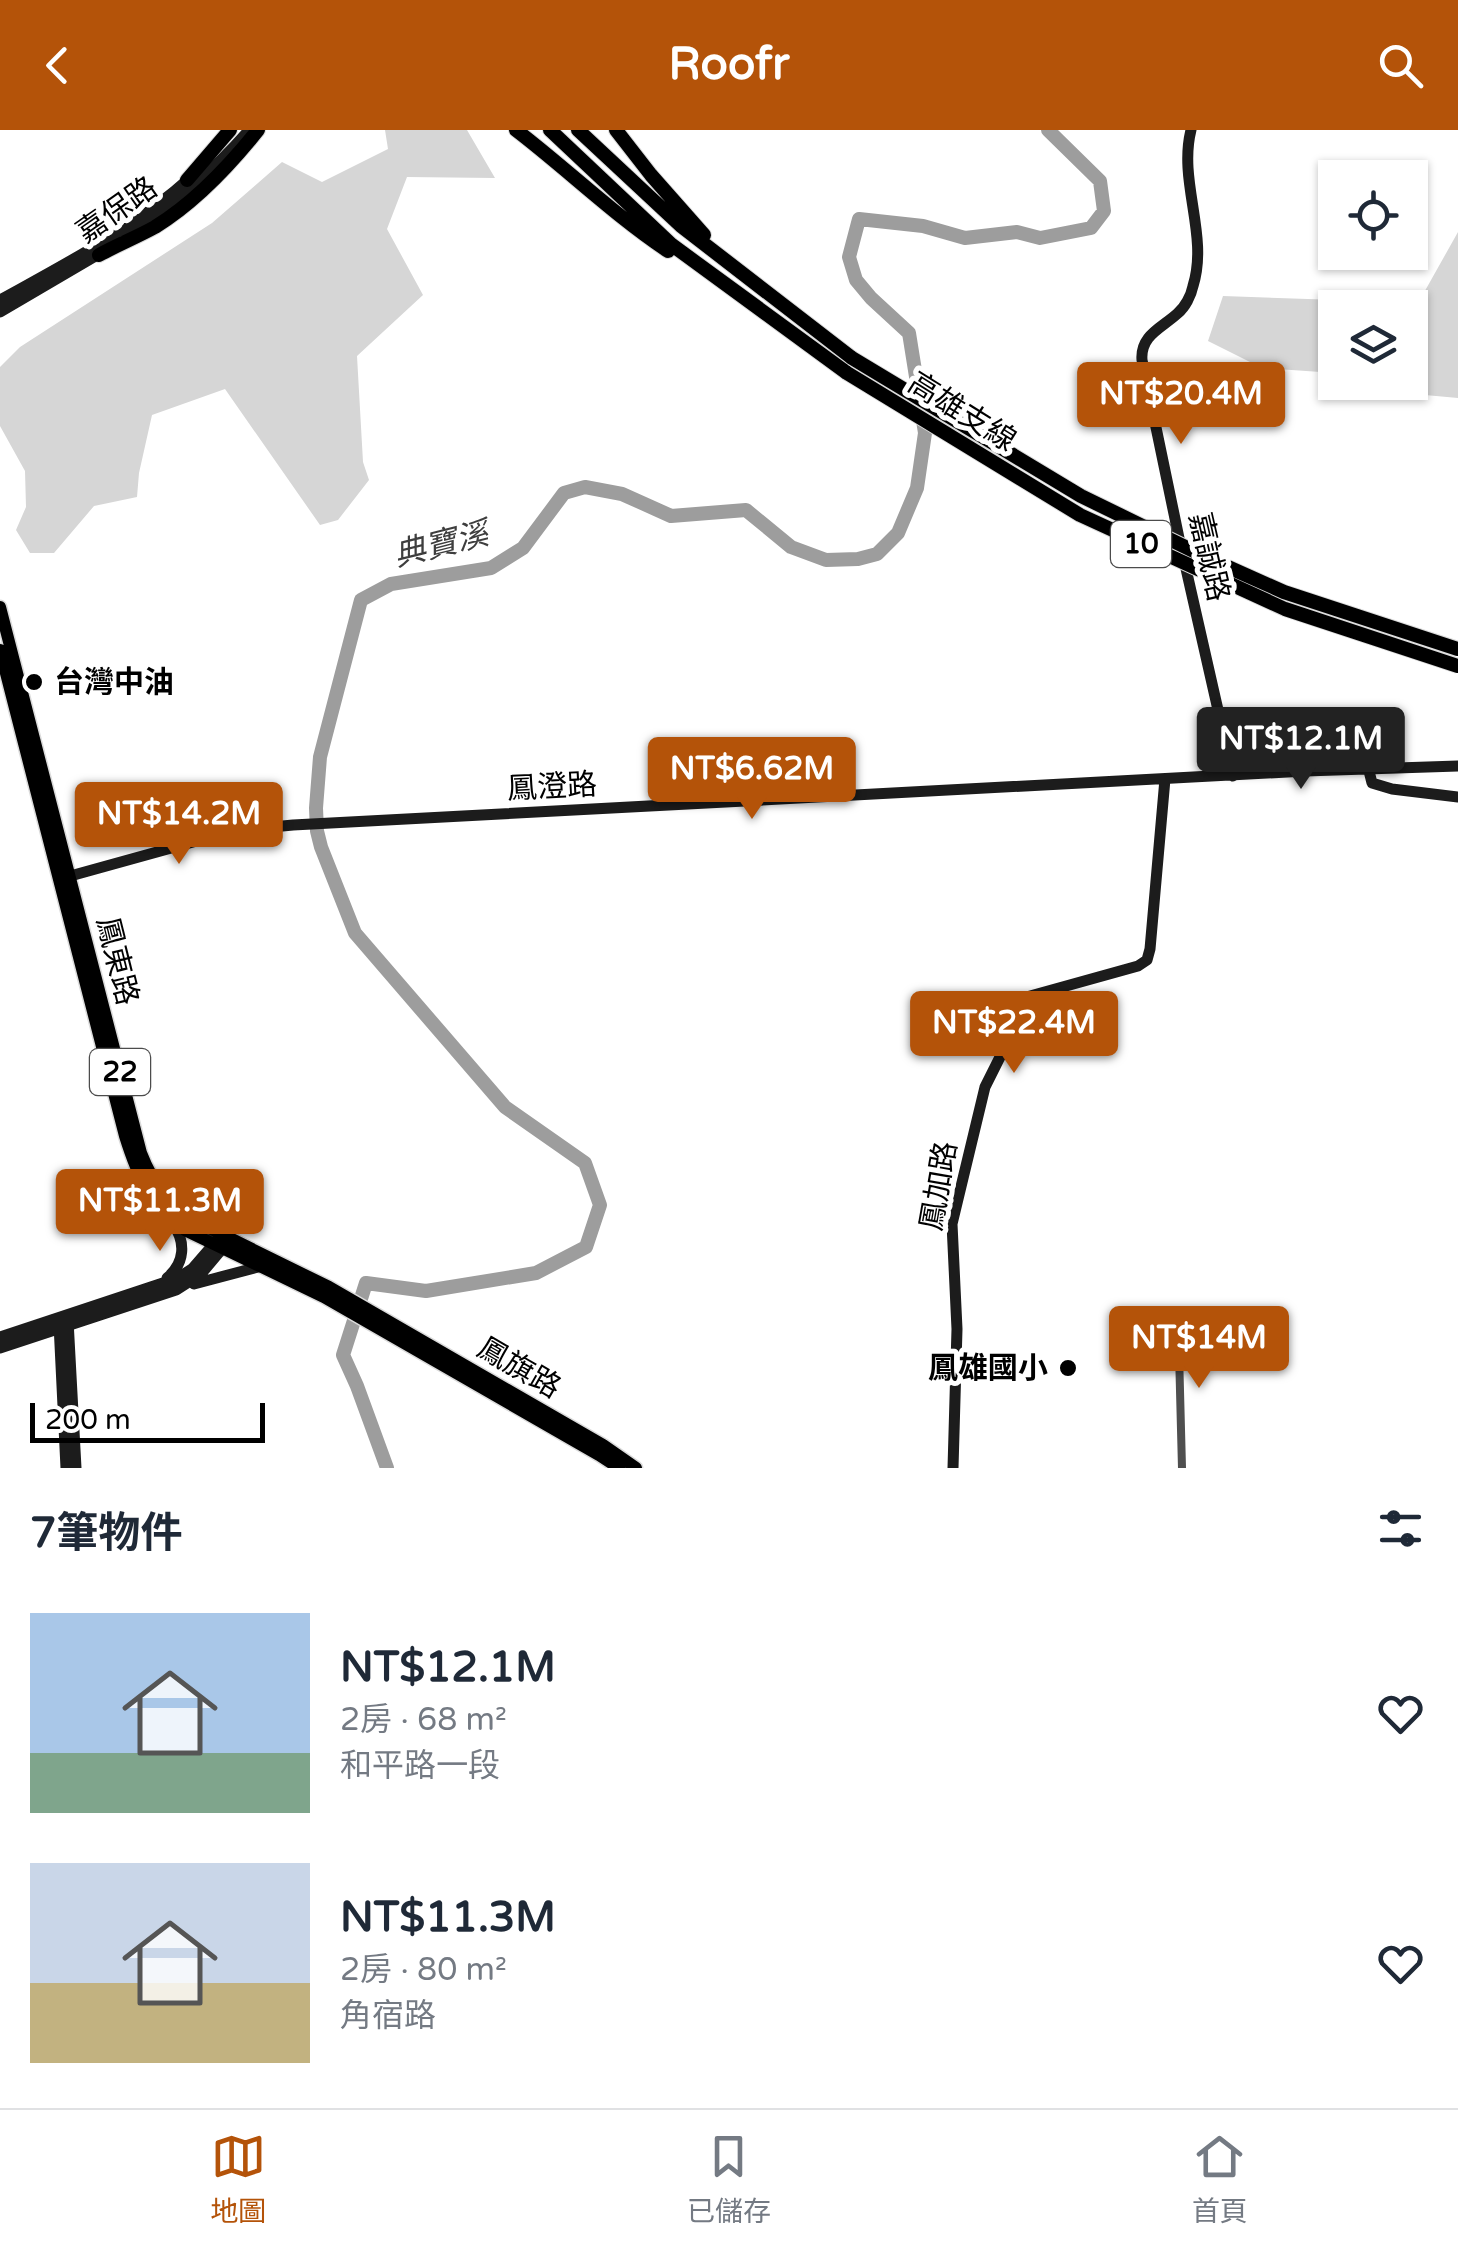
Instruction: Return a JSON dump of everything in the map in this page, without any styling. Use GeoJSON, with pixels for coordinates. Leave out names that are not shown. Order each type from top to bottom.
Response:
{"type":"FeatureCollection","features":[{"type":"Feature","properties":{"kind":"highway"},"geometry":{"type":"LineString","coordinates":[[187,180],[233,130]]}},
{"type":"Feature","properties":{"kind":"highway"},"geometry":{"type":"LineString","coordinates":[[99,255],[155,226],[188,202],[258,130]]}},
{"type":"Feature","properties":{"kind":"highway"},"geometry":{"type":"LineString","coordinates":[[516,130],[644,236],[786,329]]}},
{"type":"Feature","properties":{"kind":"highway","name":"高雄支線"},"geometry":{"type":"LineString","coordinates":[[550,130],[672,245],[786,329],[850,366],[1080,496],[1194,552],[1284,592],[1458,649]]}},
{"type":"Feature","properties":{"kind":"highway","name":"高雄支線"},"geometry":{"type":"LineString","coordinates":[[578,130],[682,226],[850,366],[1080,515],[1285,609],[1458,666]]}},
{"type":"Feature","properties":{"kind":"highway"},"geometry":{"type":"LineString","coordinates":[[616,130],[650,175],[728,262]]}},
{"type":"Feature","properties":{"kind":"main road","name":"鳳東路"},"geometry":{"type":"LineString","coordinates":[[0,608],[5,654],[135,1168],[148,1193],[185,1230],[222,1242],[326,1292]]}},
{"type":"Feature","properties":{"kind":"main road","name":"鳳東路"},"geometry":{"type":"LineString","coordinates":[[64,877],[141,1153],[161,1193],[177,1210],[222,1242],[262,1266],[326,1292]]}},
{"type":"Feature","properties":{"kind":"main road","name":"22"},"geometry":{"type":"LineString","coordinates":[[326,1292],[373,1319]]}},
{"type":"Feature","properties":{"kind":"main road","name":"鳳旗路"},"geometry":{"type":"LineString","coordinates":[[373,1319],[619,1468]]}},
{"type":"Feature","properties":{"kind":"main road","name":"鳳旗路"},"geometry":{"type":"LineString","coordinates":[[373,1319],[603,1445],[636,1468]]}},
{"type":"Feature","properties":{"kind":"street","name":"嘉保路"},"geometry":{"type":"LineString","coordinates":[[0,312],[99,255],[167,208],[208,173],[248,130]]}},
{"type":"Feature","properties":{"kind":"street","name":"嘉誠路"},"geometry":{"type":"LineString","coordinates":[[1191,130],[1186,154],[1196,229],[1194,286],[1180,312],[1145,340],[1141,349],[1233,776]]}},
{"type":"Feature","properties":{"kind":"street","name":"嘉保路"},"geometry":{"type":"LineString","coordinates":[[0,300],[96,247],[187,180]]}},
{"type":"Feature","properties":{"kind":"street","name":"鳳澄路"},"geometry":{"type":"LineString","coordinates":[[64,877],[211,837],[293,825],[1458,766]]}},
{"type":"Feature","properties":{"kind":"street"},"geometry":{"type":"LineString","coordinates":[[1369,771],[1372,784],[1458,797]]}},
{"type":"Feature","properties":{"kind":"street","name":"鳳加路"},"geometry":{"type":"LineString","coordinates":[[953,1468],[956,1329],[952,1224],[985,1088],[1002,1053],[1006,1012],[1023,998],[1138,966],[1147,960],[1165,779]]}},
{"type":"Feature","properties":{"kind":"street"},"geometry":{"type":"LineString","coordinates":[[151,1288],[172,1274],[182,1254],[178,1230],[169,1218]]}},
{"type":"Feature","properties":{"kind":"street"},"geometry":{"type":"LineString","coordinates":[[0,1348],[186,1274],[222,1242]]}},
{"type":"Feature","properties":{"kind":"street"},"geometry":{"type":"LineString","coordinates":[[176,1290],[202,1274],[222,1242]]}},
{"type":"Feature","properties":{"kind":"street"},"geometry":{"type":"LineString","coordinates":[[0,1337],[262,1266]]}},
{"type":"Feature","properties":{"kind":"street"},"geometry":{"type":"LineString","coordinates":[[1178,1313],[1182,1468]]}},
{"type":"Feature","properties":{"kind":"street"},"geometry":{"type":"LineString","coordinates":[[63,1323],[66,1468]]}},
{"type":"Feature","properties":{"kind":"street"},"geometry":{"type":"LineString","coordinates":[[63,1323],[76,1468]]}},
{"type":"Feature","properties":{"kind":"shaded area"},"geometry":{"type":"Polygon","coordinates":[[[385,130],[467,130],[495,178],[407,177],[387,229],[423,295],[357,356],[363,462],[369,480],[338,520],[320,525],[225,389],[152,415],[137,497],[94,506],[54,553],[30,553],[16,530],[26,507],[25,471],[0,426],[0,367],[20,347],[212,223],[282,162],[322,182],[388,149],[385,130]]]}},
{"type":"Feature","properties":{"kind":"shaded area"},"geometry":{"type":"Polygon","coordinates":[[[1458,232],[1458,398],[1428,395],[1425,290],[1458,232]]]}},
{"type":"Feature","properties":{"kind":"shaded area"},"geometry":{"type":"Polygon","coordinates":[[[1223,296],[1318,299],[1318,372],[1262,368],[1208,341],[1223,296]]]}},
{"type":"Feature","properties":{"kind":"waterway","name":"典寶溪"},"geometry":{"type":"LineString","coordinates":[[387,1468],[343,1355],[366,1283],[426,1291],[536,1273],[586,1247],[600,1205],[585,1163],[505,1107],[355,933],[321,847],[316,808],[320,757],[361,600],[391,584],[491,568],[523,548],[564,493],[585,487],[622,494],[671,516],[746,510],[791,547],[826,560],[877,554],[898,533],[917,488],[925,433],[909,333],[856,280],[849,257],[859,219],[923,226],[965,238],[1017,232],[1040,238],[1091,228],[1104,211],[1100,181],[1048,130]]}},
{"type":"Feature","properties":{"kind":"place","name":"台灣中油"},"geometry":{"type":"Point","coordinates":[34,682]}},
{"type":"Feature","properties":{"kind":"place","name":"鳳雄國小"},"geometry":{"type":"Point","coordinates":[1068,1368]}}]}
